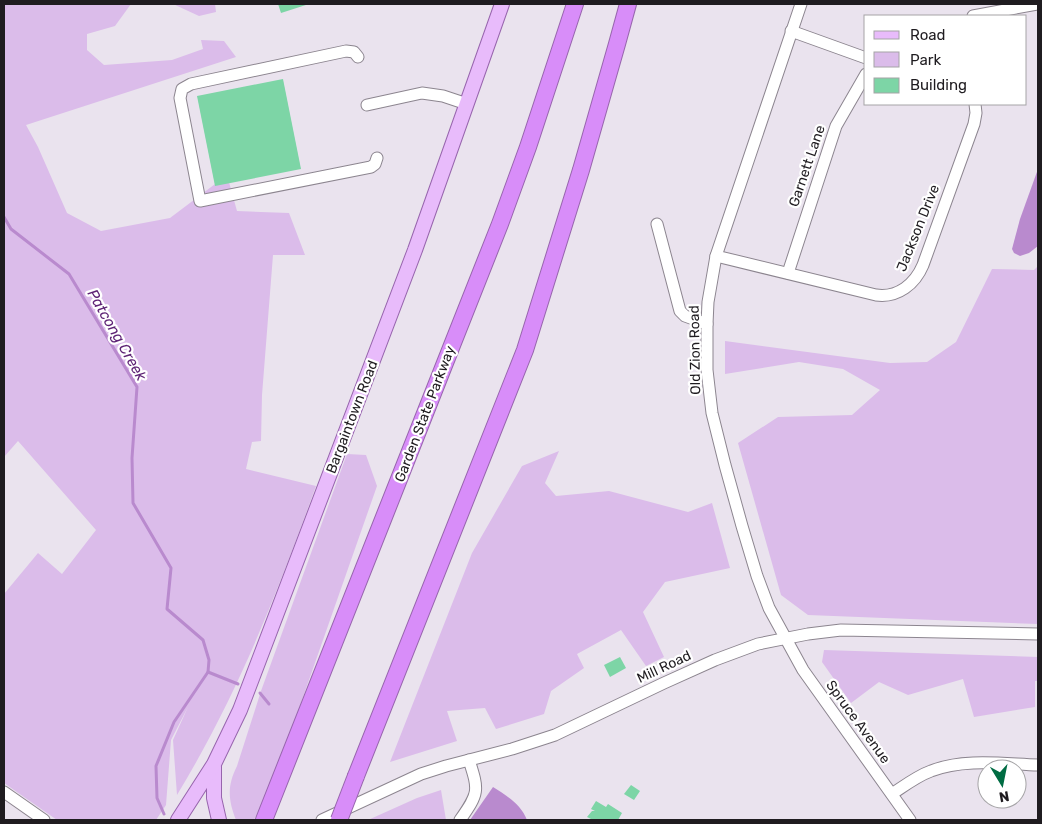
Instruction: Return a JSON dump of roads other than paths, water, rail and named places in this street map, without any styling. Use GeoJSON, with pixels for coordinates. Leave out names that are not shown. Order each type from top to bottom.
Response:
{"type":"FeatureCollection","features":[{"type":"Feature","properties":{"kind":"highway","name":"Garden State Parkway"},"geometry":{"type":"LineString","coordinates":[[265,816],[500,224],[528,148],[575,4]]}},
{"type":"Feature","properties":{"kind":"highway"},"geometry":{"type":"LineString","coordinates":[[339,820],[525,350],[581,170],[628,4]]}},
{"type":"Feature","properties":{"kind":"main road","name":"Bargaintown Road"},"geometry":{"type":"LineString","coordinates":[[178,820],[214,764],[240,710],[431,207],[502,4]]}},
{"type":"Feature","properties":{"kind":"main road"},"geometry":{"type":"LineString","coordinates":[[214,764],[214,798],[219,820]]}},
{"type":"Feature","properties":{"kind":"street","name":"Old Zion Road"},"geometry":{"type":"LineString","coordinates":[[785,638],[769,608],[760,585],[718,440],[709,389],[707,324],[708,302],[716,256],[801,4]]}},
{"type":"Feature","properties":{"kind":"street"},"geometry":{"type":"LineString","coordinates":[[978,15],[1037,4]]}},
{"type":"Feature","properties":{"kind":"street"},"geometry":{"type":"LineString","coordinates":[[791,31],[864,57]]}},
{"type":"Feature","properties":{"kind":"street"},"geometry":{"type":"LineString","coordinates":[[358,57],[354,52],[346,52],[191,84],[182,90],[180,98],[200,201],[371,166],[375,164],[377,158]]}},
{"type":"Feature","properties":{"kind":"street","name":"Garnett Lane"},"geometry":{"type":"LineString","coordinates":[[788,273],[836,126],[864,77]]}},
{"type":"Feature","properties":{"kind":"street"},"geometry":{"type":"LineString","coordinates":[[367,105],[422,93],[443,96],[467,104]]}},
{"type":"Feature","properties":{"kind":"street","name":"Jackson Drive"},"geometry":{"type":"LineString","coordinates":[[716,256],[881,296],[899,292],[911,284],[919,273],[974,124],[975,105]]}},
{"type":"Feature","properties":{"kind":"street"},"geometry":{"type":"LineString","coordinates":[[657,224],[682,314],[707,324]]}},
{"type":"Feature","properties":{"kind":"street","name":"Mill Road"},"geometry":{"type":"LineString","coordinates":[[322,820],[421,774],[555,735],[664,682],[758,644],[808,634],[842,630],[1038,634]]}},
{"type":"Feature","properties":{"kind":"street","name":"Spruce Avenue"},"geometry":{"type":"LineString","coordinates":[[785,638],[802,670],[910,820]]}},
{"type":"Feature","properties":{"kind":"street"},"geometry":{"type":"LineString","coordinates":[[460,820],[471,806],[476,791],[476,782],[468,760]]}},
{"type":"Feature","properties":{"kind":"street"},"geometry":{"type":"LineString","coordinates":[[892,794],[919,777],[940,768],[975,763],[1038,765]]}},
{"type":"Feature","properties":{"kind":"street"},"geometry":{"type":"LineString","coordinates":[[4,792],[44,820]]}},
{"type":"Feature","properties":{"kind":"waterway","name":"Patcong Creek"},"geometry":{"type":"LineString","coordinates":[[4,217],[11,229],[69,274],[137,387],[132,458],[133,503],[171,568],[167,609],[203,640],[209,660],[208,672],[174,722],[156,766],[157,798],[164,814]]}},
{"type":"Feature","properties":{"kind":"waterway"},"geometry":{"type":"LineString","coordinates":[[208,672],[238,684]]}},
{"type":"Feature","properties":{"kind":"waterway"},"geometry":{"type":"LineString","coordinates":[[260,693],[269,704]]}}]}
